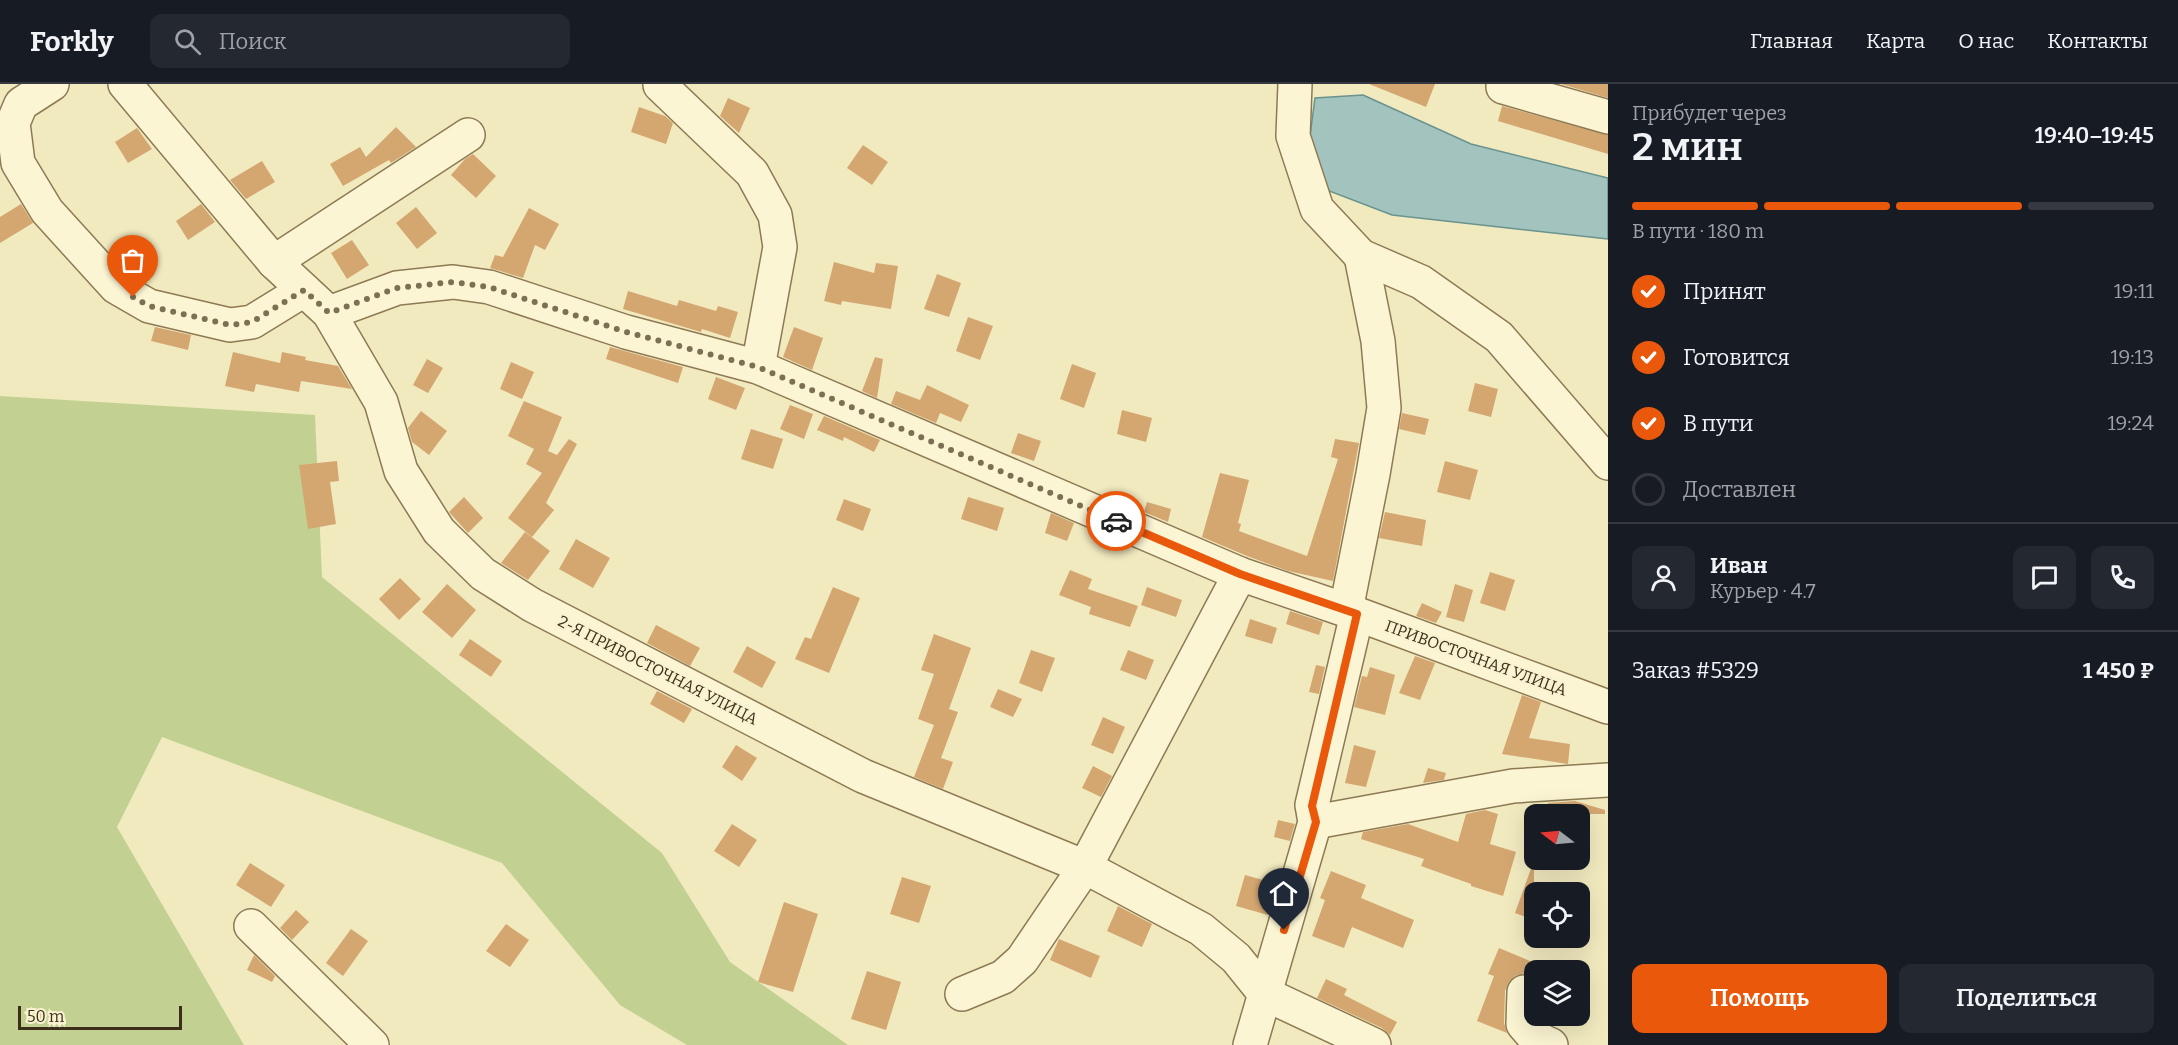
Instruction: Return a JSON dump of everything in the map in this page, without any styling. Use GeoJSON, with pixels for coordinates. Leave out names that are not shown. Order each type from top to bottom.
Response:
{"type":"FeatureCollection","features":[{"type":"Feature","properties":{"kind":"street"},"geometry":{"type":"LineString","coordinates":[[52,84],[21,104],[13,123],[18,163],[47,211],[116,287],[149,306],[230,325],[252,322],[304,290]]}},
{"type":"Feature","properties":{"kind":"street","name":"2-Я ПРИВОСТОЧНАЯ УЛИЦА"},"geometry":{"type":"LineString","coordinates":[[125,84],[274,262],[329,313],[381,402],[401,471],[439,531],[483,574],[532,605],[863,776],[1085,867],[1201,929],[1236,958],[1265,994],[1374,1045]]}},
{"type":"Feature","properties":{"kind":"street"},"geometry":{"type":"LineString","coordinates":[[1295,84],[1293,136],[1317,209],[1361,256],[1421,282],[1499,338],[1608,463]]}},
{"type":"Feature","properties":{"kind":"street"},"geometry":{"type":"LineString","coordinates":[[1504,84],[1503,87],[1608,117]]}},
{"type":"Feature","properties":{"kind":"street"},"geometry":{"type":"LineString","coordinates":[[660,85],[752,172],[775,215],[780,247],[758,367]]}},
{"type":"Feature","properties":{"kind":"street"},"geometry":{"type":"LineString","coordinates":[[274,262],[468,135]]}},
{"type":"Feature","properties":{"kind":"street"},"geometry":{"type":"LineString","coordinates":[[1250,1045],[1316,822],[1312,806],[1351,612],[1384,408],[1378,341],[1361,256]]}},
{"type":"Feature","properties":{"kind":"street","name":"ПРИВОСТОЧНАЯ УЛИЦА"},"geometry":{"type":"LineString","coordinates":[[329,313],[397,288],[453,282],[489,287],[626,332],[758,367],[1240,574],[1351,612],[1608,707]]}},
{"type":"Feature","properties":{"kind":"street"},"geometry":{"type":"LineString","coordinates":[[962,994],[1003,977],[1022,960],[1085,867],[1240,574]]}},
{"type":"Feature","properties":{"kind":"street"},"geometry":{"type":"LineString","coordinates":[[1316,822],[1513,786],[1608,780]]}},
{"type":"Feature","properties":{"kind":"street"},"geometry":{"type":"LineString","coordinates":[[251,926],[372,1045]]}},
{"type":"Feature","properties":{"kind":"street"},"geometry":{"type":"LineString","coordinates":[[1524,992],[1524,1025]]}},
{"type":"Feature","properties":{"kind":"street"},"geometry":{"type":"LineString","coordinates":[[1525,1026],[1534,1037],[1551,1045]]}},
{"type":"Feature","properties":{"kind":"green space"},"geometry":{"type":"Polygon","coordinates":[[[0,396],[315,415],[322,577],[662,853],[730,962],[848,1045],[687,1045],[620,1005],[502,863],[162,737],[117,827],[244,1045],[0,1045],[0,396]]]}},
{"type":"Feature","properties":{"kind":"water"},"geometry":{"type":"Polygon","coordinates":[[[1363,95],[1471,144],[1608,178],[1608,239],[1392,215],[1324,189],[1308,151],[1315,98],[1363,95]]]}},
{"type":"Feature","properties":{"kind":"building"},"geometry":{"type":"Polygon","coordinates":[[[1369,84],[1435,84],[1426,107],[1369,84]]]}},
{"type":"Feature","properties":{"kind":"building"},"geometry":{"type":"Polygon","coordinates":[[[1561,84],[1608,84],[1608,98],[1561,84]]]}},
{"type":"Feature","properties":{"kind":"building"},"geometry":{"type":"Polygon","coordinates":[[[728,98],[750,108],[739,133],[720,116],[728,98]]]}},
{"type":"Feature","properties":{"kind":"building"},"geometry":{"type":"Polygon","coordinates":[[[1502,106],[1608,135],[1608,154],[1498,121],[1502,106]]]}},
{"type":"Feature","properties":{"kind":"building"},"geometry":{"type":"Polygon","coordinates":[[[639,107],[665,116],[673,123],[666,144],[631,132],[639,107]]]}},
{"type":"Feature","properties":{"kind":"building"},"geometry":{"type":"Polygon","coordinates":[[[396,127],[416,147],[391,163],[389,160],[343,186],[330,164],[360,147],[366,157],[396,127]]]}},
{"type":"Feature","properties":{"kind":"building"},"geometry":{"type":"Polygon","coordinates":[[[137,128],[152,149],[128,163],[115,142],[137,128]]]}},
{"type":"Feature","properties":{"kind":"building"},"geometry":{"type":"Polygon","coordinates":[[[863,145],[888,162],[872,185],[847,168],[863,145]]]}},
{"type":"Feature","properties":{"kind":"building"},"geometry":{"type":"Polygon","coordinates":[[[473,154],[496,176],[476,198],[451,175],[465,159],[473,154]]]}},
{"type":"Feature","properties":{"kind":"building"},"geometry":{"type":"Polygon","coordinates":[[[262,161],[275,182],[246,199],[230,180],[262,161]]]}},
{"type":"Feature","properties":{"kind":"building"},"geometry":{"type":"Polygon","coordinates":[[[21,204],[33,223],[0,243],[0,217],[21,204]]]}},
{"type":"Feature","properties":{"kind":"building"},"geometry":{"type":"Polygon","coordinates":[[[201,204],[215,222],[188,240],[176,221],[201,204]]]}},
{"type":"Feature","properties":{"kind":"building"},"geometry":{"type":"Polygon","coordinates":[[[416,207],[437,233],[417,249],[396,223],[416,207]]]}},
{"type":"Feature","properties":{"kind":"building"},"geometry":{"type":"Polygon","coordinates":[[[529,208],[559,224],[545,250],[535,245],[523,278],[490,268],[495,255],[503,257],[529,208]]]}},
{"type":"Feature","properties":{"kind":"building"},"geometry":{"type":"Polygon","coordinates":[[[352,240],[369,265],[347,279],[331,253],[352,240]]]}},
{"type":"Feature","properties":{"kind":"building"},"geometry":{"type":"Polygon","coordinates":[[[834,262],[874,273],[876,263],[898,266],[891,309],[842,301],[841,305],[824,301],[834,262]]]}},
{"type":"Feature","properties":{"kind":"building"},"geometry":{"type":"Polygon","coordinates":[[[937,274],[961,283],[949,317],[924,309],[937,274]]]}},
{"type":"Feature","properties":{"kind":"building"},"geometry":{"type":"Polygon","coordinates":[[[628,291],[677,306],[679,300],[716,311],[718,306],[738,312],[730,338],[623,309],[628,291]]]}},
{"type":"Feature","properties":{"kind":"building"},"geometry":{"type":"Polygon","coordinates":[[[968,317],[993,326],[980,360],[956,351],[968,317]]]}},
{"type":"Feature","properties":{"kind":"building"},"geometry":{"type":"Polygon","coordinates":[[[155,327],[191,335],[188,350],[151,341],[155,327]]]}},
{"type":"Feature","properties":{"kind":"building"},"geometry":{"type":"Polygon","coordinates":[[[794,327],[823,338],[812,370],[783,357],[794,327]]]}},
{"type":"Feature","properties":{"kind":"building"},"geometry":{"type":"Polygon","coordinates":[[[610,347],[683,367],[678,383],[606,359],[610,347]]]}},
{"type":"Feature","properties":{"kind":"building"},"geometry":{"type":"Polygon","coordinates":[[[233,352],[280,363],[282,352],[306,357],[305,360],[338,366],[352,389],[301,381],[299,392],[256,384],[254,392],[225,386],[233,352]]]}},
{"type":"Feature","properties":{"kind":"building"},"geometry":{"type":"Polygon","coordinates":[[[875,357],[883,359],[877,398],[862,391],[875,357]]]}},
{"type":"Feature","properties":{"kind":"building"},"geometry":{"type":"Polygon","coordinates":[[[427,359],[443,368],[428,393],[413,385],[427,359]]]}},
{"type":"Feature","properties":{"kind":"building"},"geometry":{"type":"Polygon","coordinates":[[[511,362],[534,372],[522,399],[500,389],[511,362]]]}},
{"type":"Feature","properties":{"kind":"building"},"geometry":{"type":"Polygon","coordinates":[[[1072,364],[1096,373],[1084,408],[1060,399],[1072,364]]]}},
{"type":"Feature","properties":{"kind":"building"},"geometry":{"type":"Polygon","coordinates":[[[716,377],[745,388],[736,410],[708,399],[716,377]]]}},
{"type":"Feature","properties":{"kind":"building"},"geometry":{"type":"Polygon","coordinates":[[[1475,383],[1498,389],[1491,417],[1468,411],[1475,383]]]}},
{"type":"Feature","properties":{"kind":"building"},"geometry":{"type":"Polygon","coordinates":[[[927,385],[969,405],[961,422],[940,413],[936,423],[891,404],[896,391],[920,400],[927,385]]]}},
{"type":"Feature","properties":{"kind":"building"},"geometry":{"type":"Polygon","coordinates":[[[524,401],[562,417],[548,451],[557,455],[569,439],[577,444],[546,503],[554,510],[532,537],[508,518],[542,473],[526,464],[534,449],[508,436],[524,401]]]}},
{"type":"Feature","properties":{"kind":"building"},"geometry":{"type":"Polygon","coordinates":[[[790,405],[813,414],[804,439],[780,429],[790,405]]]}},
{"type":"Feature","properties":{"kind":"building"},"geometry":{"type":"Polygon","coordinates":[[[1122,410],[1152,418],[1146,442],[1117,434],[1122,410]]]}},
{"type":"Feature","properties":{"kind":"building"},"geometry":{"type":"Polygon","coordinates":[[[421,411],[447,431],[429,455],[412,442],[408,428],[421,411]]]}},
{"type":"Feature","properties":{"kind":"building"},"geometry":{"type":"Polygon","coordinates":[[[1402,413],[1429,419],[1425,435],[1399,429],[1402,413]]]}},
{"type":"Feature","properties":{"kind":"building"},"geometry":{"type":"Polygon","coordinates":[[[824,416],[880,440],[874,452],[844,437],[843,441],[817,430],[824,416]]]}},
{"type":"Feature","properties":{"kind":"building"},"geometry":{"type":"Polygon","coordinates":[[[751,429],[783,439],[773,469],[741,459],[751,429]]]}},
{"type":"Feature","properties":{"kind":"building"},"geometry":{"type":"Polygon","coordinates":[[[1018,433],[1041,441],[1034,461],[1011,453],[1018,433]]]}},
{"type":"Feature","properties":{"kind":"building"},"geometry":{"type":"Polygon","coordinates":[[[1335,439],[1359,443],[1333,581],[1288,571],[1202,537],[1220,473],[1249,480],[1238,523],[1241,524],[1239,531],[1307,556],[1338,459],[1331,457],[1335,439]]]}},
{"type":"Feature","properties":{"kind":"building"},"geometry":{"type":"Polygon","coordinates":[[[337,461],[339,481],[330,482],[336,524],[308,529],[299,465],[337,461]]]}},
{"type":"Feature","properties":{"kind":"building"},"geometry":{"type":"Polygon","coordinates":[[[1445,461],[1478,470],[1470,500],[1437,492],[1445,461]]]}},
{"type":"Feature","properties":{"kind":"building"},"geometry":{"type":"Polygon","coordinates":[[[464,497],[483,518],[468,533],[449,512],[464,497]]]}},
{"type":"Feature","properties":{"kind":"building"},"geometry":{"type":"Polygon","coordinates":[[[968,497],[1004,508],[997,531],[961,519],[968,497]]]}},
{"type":"Feature","properties":{"kind":"building"},"geometry":{"type":"Polygon","coordinates":[[[844,499],[871,509],[863,531],[836,520],[844,499]]]}},
{"type":"Feature","properties":{"kind":"building"},"geometry":{"type":"Polygon","coordinates":[[[1147,502],[1171,509],[1168,522],[1144,512],[1147,502]]]}},
{"type":"Feature","properties":{"kind":"building"},"geometry":{"type":"Polygon","coordinates":[[[1385,512],[1426,520],[1422,546],[1379,538],[1385,512]]]}},
{"type":"Feature","properties":{"kind":"building"},"geometry":{"type":"Polygon","coordinates":[[[1051,513],[1074,523],[1067,541],[1045,533],[1051,513]]]}},
{"type":"Feature","properties":{"kind":"building"},"geometry":{"type":"Polygon","coordinates":[[[525,532],[550,551],[528,580],[501,563],[525,532]]]}},
{"type":"Feature","properties":{"kind":"building"},"geometry":{"type":"Polygon","coordinates":[[[576,539],[610,558],[593,588],[559,569],[576,539]]]}},
{"type":"Feature","properties":{"kind":"building"},"geometry":{"type":"Polygon","coordinates":[[[1070,570],[1092,579],[1088,589],[1138,606],[1130,627],[1089,614],[1091,607],[1059,595],[1070,570]]]}},
{"type":"Feature","properties":{"kind":"building"},"geometry":{"type":"Polygon","coordinates":[[[1490,572],[1515,580],[1505,611],[1480,603],[1490,572]]]}},
{"type":"Feature","properties":{"kind":"building"},"geometry":{"type":"Polygon","coordinates":[[[400,578],[421,599],[399,620],[379,599],[400,578]]]}},
{"type":"Feature","properties":{"kind":"building"},"geometry":{"type":"Polygon","coordinates":[[[447,584],[476,610],[452,638],[422,612],[447,584]]]}},
{"type":"Feature","properties":{"kind":"building"},"geometry":{"type":"Polygon","coordinates":[[[1455,584],[1473,590],[1464,622],[1446,617],[1455,584]]]}},
{"type":"Feature","properties":{"kind":"building"},"geometry":{"type":"Polygon","coordinates":[[[833,587],[860,598],[829,673],[795,659],[805,637],[811,639],[833,587]]]}},
{"type":"Feature","properties":{"kind":"building"},"geometry":{"type":"Polygon","coordinates":[[[1147,587],[1182,600],[1176,617],[1141,605],[1147,587]]]}},
{"type":"Feature","properties":{"kind":"building"},"geometry":{"type":"Polygon","coordinates":[[[1422,603],[1442,612],[1436,623],[1416,616],[1422,603]]]}},
{"type":"Feature","properties":{"kind":"building"},"geometry":{"type":"Polygon","coordinates":[[[1290,611],[1323,622],[1319,635],[1286,624],[1290,611]]]}},
{"type":"Feature","properties":{"kind":"building"},"geometry":{"type":"Polygon","coordinates":[[[1250,619],[1277,628],[1272,644],[1245,636],[1250,619]]]}},
{"type":"Feature","properties":{"kind":"building"},"geometry":{"type":"Polygon","coordinates":[[[656,625],[700,648],[690,666],[647,643],[656,625]]]}},
{"type":"Feature","properties":{"kind":"building"},"geometry":{"type":"Polygon","coordinates":[[[934,634],[971,648],[949,709],[958,712],[941,758],[953,762],[943,789],[914,777],[934,725],[918,719],[934,674],[921,670],[934,634]]]}},
{"type":"Feature","properties":{"kind":"building"},"geometry":{"type":"Polygon","coordinates":[[[470,639],[502,661],[491,677],[459,655],[470,639]]]}},
{"type":"Feature","properties":{"kind":"building"},"geometry":{"type":"Polygon","coordinates":[[[747,646],[776,662],[762,688],[733,672],[747,646]]]}},
{"type":"Feature","properties":{"kind":"building"},"geometry":{"type":"Polygon","coordinates":[[[1031,650],[1055,658],[1042,692],[1019,683],[1031,650]]]}},
{"type":"Feature","properties":{"kind":"building"},"geometry":{"type":"Polygon","coordinates":[[[1128,650],[1154,660],[1146,680],[1120,670],[1128,650]]]}},
{"type":"Feature","properties":{"kind":"building"},"geometry":{"type":"Polygon","coordinates":[[[1415,656],[1435,663],[1420,700],[1399,693],[1415,656]]]}},
{"type":"Feature","properties":{"kind":"building"},"geometry":{"type":"Polygon","coordinates":[[[1316,665],[1325,667],[1319,694],[1309,692],[1316,665]]]}},
{"type":"Feature","properties":{"kind":"building"},"geometry":{"type":"Polygon","coordinates":[[[1370,667],[1395,675],[1385,715],[1354,707],[1362,676],[1367,677],[1370,667]]]}},
{"type":"Feature","properties":{"kind":"building"},"geometry":{"type":"Polygon","coordinates":[[[998,689],[1022,699],[1013,717],[990,707],[998,689]]]}},
{"type":"Feature","properties":{"kind":"building"},"geometry":{"type":"Polygon","coordinates":[[[657,691],[692,709],[684,723],[650,704],[657,691]]]}},
{"type":"Feature","properties":{"kind":"building"},"geometry":{"type":"Polygon","coordinates":[[[1522,695],[1541,702],[1529,738],[1570,744],[1568,764],[1502,754],[1522,695]]]}},
{"type":"Feature","properties":{"kind":"building"},"geometry":{"type":"Polygon","coordinates":[[[1103,717],[1125,727],[1113,754],[1091,745],[1103,717]]]}},
{"type":"Feature","properties":{"kind":"building"},"geometry":{"type":"Polygon","coordinates":[[[736,745],[757,758],[742,781],[722,767],[736,745]]]}},
{"type":"Feature","properties":{"kind":"building"},"geometry":{"type":"Polygon","coordinates":[[[1354,745],[1376,751],[1366,787],[1345,783],[1354,745]]]}},
{"type":"Feature","properties":{"kind":"building"},"geometry":{"type":"Polygon","coordinates":[[[1093,766],[1112,776],[1101,797],[1082,788],[1093,766]]]}},
{"type":"Feature","properties":{"kind":"building"},"geometry":{"type":"Polygon","coordinates":[[[1428,768],[1446,773],[1444,780],[1423,783],[1428,768]]]}},
{"type":"Feature","properties":{"kind":"building"},"geometry":{"type":"Polygon","coordinates":[[[1575,801],[1585,804],[1548,804],[1575,801]]]}},
{"type":"Feature","properties":{"kind":"building"},"geometry":{"type":"Polygon","coordinates":[[[1590,806],[1605,810],[1605,814],[1590,814],[1590,806]]]}},
{"type":"Feature","properties":{"kind":"building"},"geometry":{"type":"Polygon","coordinates":[[[1485,810],[1498,814],[1490,844],[1516,852],[1503,896],[1421,866],[1424,859],[1361,839],[1363,832],[1408,824],[1458,842],[1466,814],[1485,810]]]}},
{"type":"Feature","properties":{"kind":"building"},"geometry":{"type":"Polygon","coordinates":[[[1278,820],[1295,824],[1290,841],[1274,837],[1278,820]]]}},
{"type":"Feature","properties":{"kind":"building"},"geometry":{"type":"Polygon","coordinates":[[[732,824],[757,840],[739,867],[714,851],[732,824]]]}},
{"type":"Feature","properties":{"kind":"building"},"geometry":{"type":"Polygon","coordinates":[[[250,863],[285,885],[271,907],[236,885],[250,863]]]}},
{"type":"Feature","properties":{"kind":"building"},"geometry":{"type":"Polygon","coordinates":[[[1531,870],[1534,870],[1534,882],[1526,882],[1531,870]]]}},
{"type":"Feature","properties":{"kind":"building"},"geometry":{"type":"Polygon","coordinates":[[[1331,871],[1366,885],[1361,898],[1414,920],[1403,948],[1352,927],[1344,948],[1312,936],[1325,900],[1320,898],[1331,871]]]}},
{"type":"Feature","properties":{"kind":"building"},"geometry":{"type":"Polygon","coordinates":[[[1245,875],[1277,884],[1268,915],[1236,906],[1245,875]]]}},
{"type":"Feature","properties":{"kind":"building"},"geometry":{"type":"Polygon","coordinates":[[[902,877],[931,886],[919,923],[890,914],[902,877]]]}},
{"type":"Feature","properties":{"kind":"building"},"geometry":{"type":"Polygon","coordinates":[[[1524,888],[1524,916],[1515,913],[1524,888]]]}},
{"type":"Feature","properties":{"kind":"building"},"geometry":{"type":"Polygon","coordinates":[[[784,902],[818,914],[793,992],[758,982],[784,902]]]}},
{"type":"Feature","properties":{"kind":"building"},"geometry":{"type":"Polygon","coordinates":[[[1118,906],[1152,924],[1142,947],[1107,931],[1118,906]]]}},
{"type":"Feature","properties":{"kind":"building"},"geometry":{"type":"Polygon","coordinates":[[[296,910],[309,922],[292,940],[280,928],[296,910]]]}},
{"type":"Feature","properties":{"kind":"building"},"geometry":{"type":"Polygon","coordinates":[[[506,924],[529,940],[510,967],[486,951],[506,924]]]}},
{"type":"Feature","properties":{"kind":"building"},"geometry":{"type":"Polygon","coordinates":[[[351,929],[368,941],[343,976],[326,963],[351,929]]]}},
{"type":"Feature","properties":{"kind":"building"},"geometry":{"type":"Polygon","coordinates":[[[1059,939],[1100,956],[1091,978],[1050,960],[1059,939]]]}},
{"type":"Feature","properties":{"kind":"building"},"geometry":{"type":"Polygon","coordinates":[[[1499,948],[1528,960],[1524,960],[1524,973],[1515,976],[1508,983],[1505,991],[1504,1023],[1507,1033],[1477,1021],[1494,976],[1488,974],[1499,948]]]}},
{"type":"Feature","properties":{"kind":"building"},"geometry":{"type":"Polygon","coordinates":[[[254,955],[275,976],[272,982],[247,970],[254,955]]]}},
{"type":"Feature","properties":{"kind":"building"},"geometry":{"type":"Polygon","coordinates":[[[867,971],[901,982],[886,1030],[851,1019],[867,971]]]}},
{"type":"Feature","properties":{"kind":"building"},"geometry":{"type":"Polygon","coordinates":[[[1326,979],[1347,989],[1344,995],[1397,1022],[1390,1035],[1382,1028],[1317,998],[1326,979]]]}},
{"type":"Feature","properties":{"kind":"way so far"},"geometry":{"type":"LineString","coordinates":[[133,297],[149,306],[230,325],[252,322],[304,290],[329,313],[397,288],[453,282],[489,287],[626,332],[758,367],[1116,521]]}},
{"type":"Feature","properties":{"kind":"route"},"geometry":{"type":"LineString","coordinates":[[1116,521],[1240,574],[1357,614],[1312,806],[1316,822],[1284,930]]}}]}
